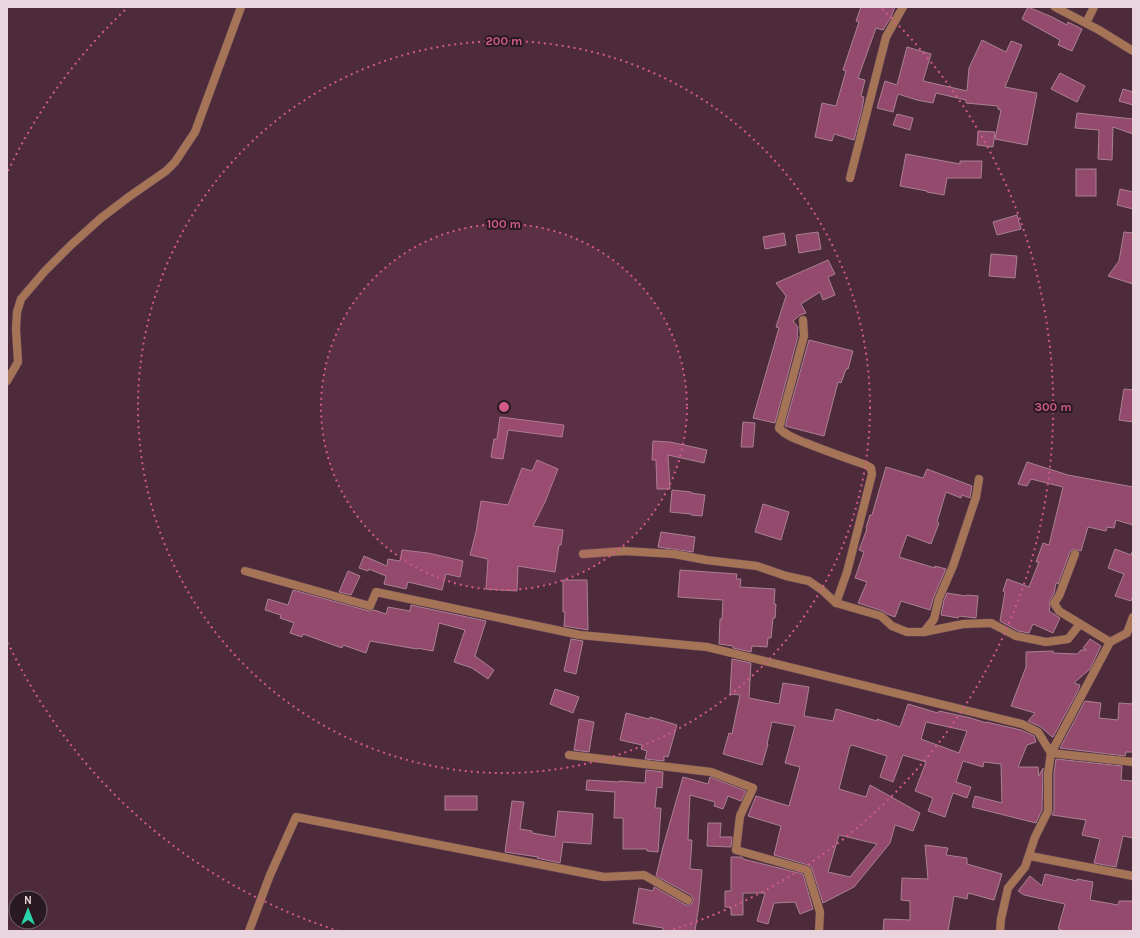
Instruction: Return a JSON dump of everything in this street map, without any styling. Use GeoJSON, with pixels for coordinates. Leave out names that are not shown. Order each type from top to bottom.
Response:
{"type":"FeatureCollection","features":[{"type":"Feature","properties":{"kind":"street"},"geometry":{"type":"LineString","coordinates":[[7,381],[18,362],[16,329],[17,312],[21,299],[66,250],[101,218],[166,171],[175,162],[195,132],[241,7]]}},
{"type":"Feature","properties":{"kind":"street"},"geometry":{"type":"LineString","coordinates":[[850,178],[886,37],[903,7]]}},
{"type":"Feature","properties":{"kind":"street"},"geometry":{"type":"LineString","coordinates":[[1055,7],[1086,23],[1133,51]]}},
{"type":"Feature","properties":{"kind":"street"},"geometry":{"type":"LineString","coordinates":[[1086,23],[1094,7]]}},
{"type":"Feature","properties":{"kind":"street"},"geometry":{"type":"LineString","coordinates":[[803,320],[804,336],[779,428],[783,433],[793,438],[827,452],[866,465],[871,468],[872,474],[847,572],[836,603]]}},
{"type":"Feature","properties":{"kind":"street"},"geometry":{"type":"LineString","coordinates":[[924,632],[934,619],[939,598],[953,566],[976,497],[979,479]]}},
{"type":"Feature","properties":{"kind":"street"},"geometry":{"type":"LineString","coordinates":[[583,554],[631,551],[674,554],[706,560],[757,566],[786,576],[809,581],[822,590],[836,603],[881,616],[892,626],[907,632],[924,632],[963,624],[991,623],[1016,636],[1046,642],[1068,639],[1080,624]]}},
{"type":"Feature","properties":{"kind":"street"},"geometry":{"type":"LineString","coordinates":[[1076,554],[1059,596],[1054,603],[1059,611],[1110,642]]}},
{"type":"Feature","properties":{"kind":"street"},"geometry":{"type":"LineString","coordinates":[[245,571],[370,606],[376,592],[580,635],[707,648],[1022,724],[1038,732],[1051,753]]}},
{"type":"Feature","properties":{"kind":"street"},"geometry":{"type":"LineString","coordinates":[[1000,931],[1000,919],[1008,888],[1025,867],[1030,856],[1035,837],[1048,811],[1048,774],[1051,753],[1110,642],[1127,633],[1133,617]]}},
{"type":"Feature","properties":{"kind":"street"},"geometry":{"type":"LineString","coordinates":[[1051,753],[1133,762]]}},
{"type":"Feature","properties":{"kind":"street"},"geometry":{"type":"LineString","coordinates":[[569,755],[711,772],[754,788],[740,816],[736,850],[807,870],[820,912],[819,931]]}},
{"type":"Feature","properties":{"kind":"street"},"geometry":{"type":"LineString","coordinates":[[249,931],[270,875],[296,818],[604,876],[644,875],[688,900]]}},
{"type":"Feature","properties":{"kind":"street"},"geometry":{"type":"LineString","coordinates":[[1030,856],[1133,876]]}},
{"type":"Feature","properties":{"kind":"building"},"geometry":{"type":"Polygon","coordinates":[[[861,7],[895,7],[883,30],[876,28],[858,78],[865,80],[861,96],[864,97],[854,140],[834,134],[832,141],[815,137],[822,103],[836,106],[846,71],[843,70],[859,22],[856,21],[861,7]]]}},
{"type":"Feature","properties":{"kind":"building"},"geometry":{"type":"Polygon","coordinates":[[[1028,7],[1067,25],[1068,22],[1082,29],[1072,51],[1058,45],[1060,40],[1022,19],[1028,7]]]}},
{"type":"Feature","properties":{"kind":"building"},"geometry":{"type":"Polygon","coordinates":[[[982,40],[1006,52],[1011,41],[1022,45],[1005,87],[1037,93],[1027,145],[995,139],[1001,110],[998,109],[998,106],[966,103],[966,100],[936,93],[933,103],[898,94],[893,112],[877,108],[885,81],[897,85],[907,47],[931,54],[923,81],[967,91],[969,68],[982,40]]]}},
{"type":"Feature","properties":{"kind":"building"},"geometry":{"type":"Polygon","coordinates":[[[1060,73],[1085,86],[1077,102],[1051,89],[1060,73]]]}},
{"type":"Feature","properties":{"kind":"building"},"geometry":{"type":"Polygon","coordinates":[[[1123,89],[1133,92],[1133,105],[1119,101],[1123,89]]]}},
{"type":"Feature","properties":{"kind":"building"},"geometry":{"type":"Polygon","coordinates":[[[1077,113],[1133,119],[1133,134],[1113,127],[1112,160],[1098,159],[1099,130],[1075,128],[1077,113]]]}},
{"type":"Feature","properties":{"kind":"building"},"geometry":{"type":"Polygon","coordinates":[[[897,114],[913,118],[910,130],[893,125],[897,114]]]}},
{"type":"Feature","properties":{"kind":"building"},"geometry":{"type":"Polygon","coordinates":[[[978,131],[995,132],[993,147],[977,145],[978,131]]]}},
{"type":"Feature","properties":{"kind":"building"},"geometry":{"type":"Polygon","coordinates":[[[906,154],[960,164],[960,161],[982,161],[981,178],[947,178],[944,195],[900,186],[906,154]]]}},
{"type":"Feature","properties":{"kind":"building"},"geometry":{"type":"Polygon","coordinates":[[[1076,169],[1096,169],[1096,196],[1076,196],[1076,169]]]}},
{"type":"Feature","properties":{"kind":"building"},"geometry":{"type":"Polygon","coordinates":[[[1120,189],[1133,192],[1133,209],[1117,205],[1120,189]]]}},
{"type":"Feature","properties":{"kind":"building"},"geometry":{"type":"Polygon","coordinates":[[[1017,215],[1021,229],[997,235],[993,222],[1017,215]]]}},
{"type":"Feature","properties":{"kind":"building"},"geometry":{"type":"Polygon","coordinates":[[[818,232],[821,249],[799,253],[796,235],[818,232]]]}},
{"type":"Feature","properties":{"kind":"building"},"geometry":{"type":"Polygon","coordinates":[[[1124,232],[1133,233],[1133,284],[1108,276],[1119,261],[1124,232]]]}},
{"type":"Feature","properties":{"kind":"building"},"geometry":{"type":"Polygon","coordinates":[[[784,233],[786,245],[765,249],[763,237],[784,233]]]}},
{"type":"Feature","properties":{"kind":"building"},"geometry":{"type":"Polygon","coordinates":[[[991,254],[1017,256],[1015,278],[989,276],[991,254]]]}},
{"type":"Feature","properties":{"kind":"building"},"geometry":{"type":"Polygon","coordinates":[[[828,260],[835,274],[828,277],[835,295],[823,300],[820,292],[801,304],[806,313],[800,315],[793,321],[798,327],[798,336],[775,423],[753,418],[779,328],[776,327],[786,296],[776,283],[828,260]]]}},
{"type":"Feature","properties":{"kind":"building"},"geometry":{"type":"Polygon","coordinates":[[[809,340],[853,351],[848,369],[846,369],[841,383],[838,382],[824,436],[785,426],[809,340]]]}},
{"type":"Feature","properties":{"kind":"building"},"geometry":{"type":"Polygon","coordinates":[[[1124,389],[1133,390],[1133,422],[1119,420],[1124,389]]]}},
{"type":"Feature","properties":{"kind":"building"},"geometry":{"type":"Polygon","coordinates":[[[500,417],[564,425],[562,437],[508,430],[503,459],[491,457],[494,439],[497,439],[500,417]]]}},
{"type":"Feature","properties":{"kind":"building"},"geometry":{"type":"Polygon","coordinates":[[[743,422],[755,423],[753,447],[741,447],[743,422]]]}},
{"type":"Feature","properties":{"kind":"building"},"geometry":{"type":"Polygon","coordinates":[[[653,441],[670,442],[707,450],[704,463],[668,455],[670,489],[657,489],[656,460],[652,460],[653,441]]]}},
{"type":"Feature","properties":{"kind":"building"},"geometry":{"type":"Polygon","coordinates":[[[537,460],[558,469],[545,502],[533,526],[563,530],[555,572],[518,566],[517,591],[486,589],[488,559],[470,555],[476,532],[481,501],[508,505],[522,468],[532,471],[537,460]]]}},
{"type":"Feature","properties":{"kind":"building"},"geometry":{"type":"Polygon","coordinates":[[[1027,462],[1068,475],[1133,487],[1133,525],[1116,520],[1114,528],[1107,527],[1106,531],[1088,527],[1081,551],[1073,549],[1070,552],[1058,584],[1056,583],[1054,594],[1049,602],[1049,611],[1060,618],[1053,633],[1033,624],[1029,633],[1018,631],[1000,621],[1005,592],[1003,591],[1007,579],[1029,587],[1039,562],[1036,562],[1043,543],[1049,545],[1063,487],[1031,479],[1027,486],[1018,484],[1027,462]]]}},
{"type":"Feature","properties":{"kind":"building"},"geometry":{"type":"Polygon","coordinates":[[[886,467],[923,478],[927,469],[972,486],[970,498],[962,495],[961,498],[946,492],[937,522],[939,523],[931,544],[907,535],[899,557],[935,568],[935,566],[946,569],[934,596],[930,610],[901,601],[895,617],[883,611],[858,603],[867,582],[855,578],[864,552],[859,550],[867,529],[870,515],[872,515],[886,467]]]}},
{"type":"Feature","properties":{"kind":"building"},"geometry":{"type":"Polygon","coordinates":[[[672,490],[705,495],[702,516],[670,512],[672,490]]]}},
{"type":"Feature","properties":{"kind":"building"},"geometry":{"type":"Polygon","coordinates":[[[763,504],[789,512],[781,540],[755,532],[763,504]]]}},
{"type":"Feature","properties":{"kind":"building"},"geometry":{"type":"Polygon","coordinates":[[[661,532],[695,537],[693,552],[658,547],[661,532]]]}},
{"type":"Feature","properties":{"kind":"building"},"geometry":{"type":"Polygon","coordinates":[[[1115,549],[1131,555],[1133,552],[1133,595],[1131,601],[1115,596],[1124,574],[1108,568],[1115,549]]]}},
{"type":"Feature","properties":{"kind":"building"},"geometry":{"type":"Polygon","coordinates":[[[402,550],[428,553],[463,561],[460,577],[446,574],[442,590],[408,582],[406,589],[384,584],[386,576],[369,569],[368,571],[359,568],[364,556],[387,566],[388,559],[400,561],[402,550]]]}},
{"type":"Feature","properties":{"kind":"building"},"geometry":{"type":"Polygon","coordinates":[[[680,570],[737,574],[736,579],[741,579],[740,587],[775,589],[775,618],[773,618],[771,638],[768,638],[767,647],[752,646],[751,652],[733,648],[733,646],[719,644],[720,619],[722,619],[723,600],[678,597],[680,570]]]}},
{"type":"Feature","properties":{"kind":"building"},"geometry":{"type":"Polygon","coordinates":[[[348,571],[360,576],[351,595],[339,592],[348,571]]]}},
{"type":"Feature","properties":{"kind":"building"},"geometry":{"type":"Polygon","coordinates":[[[563,580],[587,580],[588,630],[564,626],[565,612],[563,612],[563,580]]]}},
{"type":"Feature","properties":{"kind":"building"},"geometry":{"type":"Polygon","coordinates":[[[293,590],[369,611],[374,610],[386,614],[388,607],[410,611],[411,605],[486,621],[475,656],[494,670],[488,679],[472,668],[454,662],[465,630],[439,623],[433,651],[370,641],[366,653],[343,645],[342,648],[303,634],[302,637],[290,633],[294,623],[280,618],[281,615],[265,610],[268,599],[288,605],[293,590]]]}},
{"type":"Feature","properties":{"kind":"building"},"geometry":{"type":"Polygon","coordinates":[[[947,593],[978,596],[976,618],[959,616],[958,618],[941,615],[947,593]]]}},
{"type":"Feature","properties":{"kind":"building"},"geometry":{"type":"Polygon","coordinates":[[[571,639],[583,641],[576,674],[564,671],[571,639]]]}},
{"type":"Feature","properties":{"kind":"building"},"geometry":{"type":"Polygon","coordinates":[[[1090,639],[1101,646],[1090,669],[1074,683],[1080,685],[1078,691],[1052,737],[1041,727],[1028,721],[1035,713],[1011,706],[1026,667],[1026,652],[1053,651],[1053,653],[1077,654],[1081,650],[1087,650],[1083,648],[1090,639]]]}},
{"type":"Feature","properties":{"kind":"building"},"geometry":{"type":"Polygon","coordinates":[[[732,659],[751,663],[749,698],[779,704],[783,683],[809,687],[804,716],[833,721],[836,709],[877,721],[877,719],[900,727],[908,704],[938,713],[939,711],[1021,730],[1034,736],[1036,742],[1027,745],[1018,767],[1038,767],[1039,776],[1043,768],[1042,810],[1036,823],[972,807],[975,796],[1002,803],[1001,764],[984,762],[983,767],[963,761],[956,782],[971,787],[967,798],[953,793],[945,817],[928,811],[933,798],[915,791],[926,762],[903,755],[893,782],[880,777],[887,756],[852,745],[850,746],[839,789],[866,797],[870,785],[920,813],[913,831],[895,825],[890,843],[854,887],[823,903],[811,866],[774,855],[781,826],[748,816],[756,796],[789,806],[800,767],[785,763],[795,726],[772,722],[762,765],[723,754],[729,733],[732,734],[740,695],[730,694],[732,659]],[[926,722],[921,739],[959,753],[967,731],[926,722]],[[839,835],[828,872],[850,877],[877,844],[839,835]]]}},
{"type":"Feature","properties":{"kind":"building"},"geometry":{"type":"Polygon","coordinates":[[[555,689],[579,697],[573,713],[550,704],[555,689]]]}},
{"type":"Feature","properties":{"kind":"building"},"geometry":{"type":"Polygon","coordinates":[[[1085,701],[1101,703],[1099,718],[1118,720],[1119,703],[1133,704],[1133,752],[1126,752],[1125,756],[1060,748],[1085,701]]]}},
{"type":"Feature","properties":{"kind":"building"},"geometry":{"type":"Polygon","coordinates":[[[626,713],[649,719],[650,717],[677,725],[668,757],[664,756],[664,761],[645,759],[647,751],[641,749],[642,745],[620,740],[626,713]]]}},
{"type":"Feature","properties":{"kind":"building"},"geometry":{"type":"Polygon","coordinates":[[[579,719],[594,722],[589,752],[574,750],[579,719]]]}},
{"type":"Feature","properties":{"kind":"building"},"geometry":{"type":"Polygon","coordinates":[[[1056,759],[1122,766],[1121,780],[1133,781],[1133,838],[1123,836],[1116,867],[1094,863],[1100,839],[1082,835],[1086,820],[1052,815],[1054,811],[1054,774],[1056,759]]]}},
{"type":"Feature","properties":{"kind":"building"},"geometry":{"type":"Polygon","coordinates":[[[646,770],[663,772],[662,788],[657,787],[655,808],[661,808],[658,852],[647,851],[647,849],[623,849],[623,818],[614,818],[615,792],[586,790],[587,780],[645,783],[646,770]]]}},
{"type":"Feature","properties":{"kind":"building"},"geometry":{"type":"Polygon","coordinates":[[[683,777],[708,784],[710,777],[746,791],[741,801],[728,796],[723,809],[714,806],[715,802],[690,795],[688,840],[692,840],[690,869],[702,870],[695,931],[663,931],[663,928],[633,923],[639,888],[653,891],[654,887],[686,905],[690,905],[693,902],[691,895],[656,876],[683,777]]]}},
{"type":"Feature","properties":{"kind":"building"},"geometry":{"type":"Polygon","coordinates":[[[445,796],[477,796],[477,810],[445,810],[445,796]]]}},
{"type":"Feature","properties":{"kind":"building"},"geometry":{"type":"Polygon","coordinates":[[[512,801],[524,802],[520,829],[532,831],[532,833],[555,837],[558,811],[593,814],[591,844],[563,842],[560,863],[537,858],[538,857],[505,852],[512,801]]]}},
{"type":"Feature","properties":{"kind":"building"},"geometry":{"type":"Polygon","coordinates":[[[708,823],[721,823],[720,837],[732,837],[731,847],[707,846],[708,823]]]}},
{"type":"Feature","properties":{"kind":"building"},"geometry":{"type":"Polygon","coordinates":[[[925,845],[948,848],[946,855],[967,858],[967,864],[1002,874],[994,900],[968,893],[967,899],[954,896],[948,931],[883,931],[884,919],[910,920],[910,901],[901,900],[902,878],[928,879],[925,845]]]}},
{"type":"Feature","properties":{"kind":"building"},"geometry":{"type":"Polygon","coordinates":[[[731,857],[742,857],[743,859],[803,874],[813,909],[800,914],[795,902],[774,903],[768,924],[757,921],[765,893],[743,893],[743,915],[731,915],[731,907],[725,907],[725,891],[731,891],[731,857]]]}},
{"type":"Feature","properties":{"kind":"building"},"geometry":{"type":"Polygon","coordinates":[[[1045,874],[1077,881],[1077,879],[1093,882],[1090,900],[1118,905],[1119,901],[1133,901],[1133,931],[1065,931],[1058,929],[1065,904],[1024,895],[1018,891],[1030,876],[1042,886],[1045,874]]]}}]}
